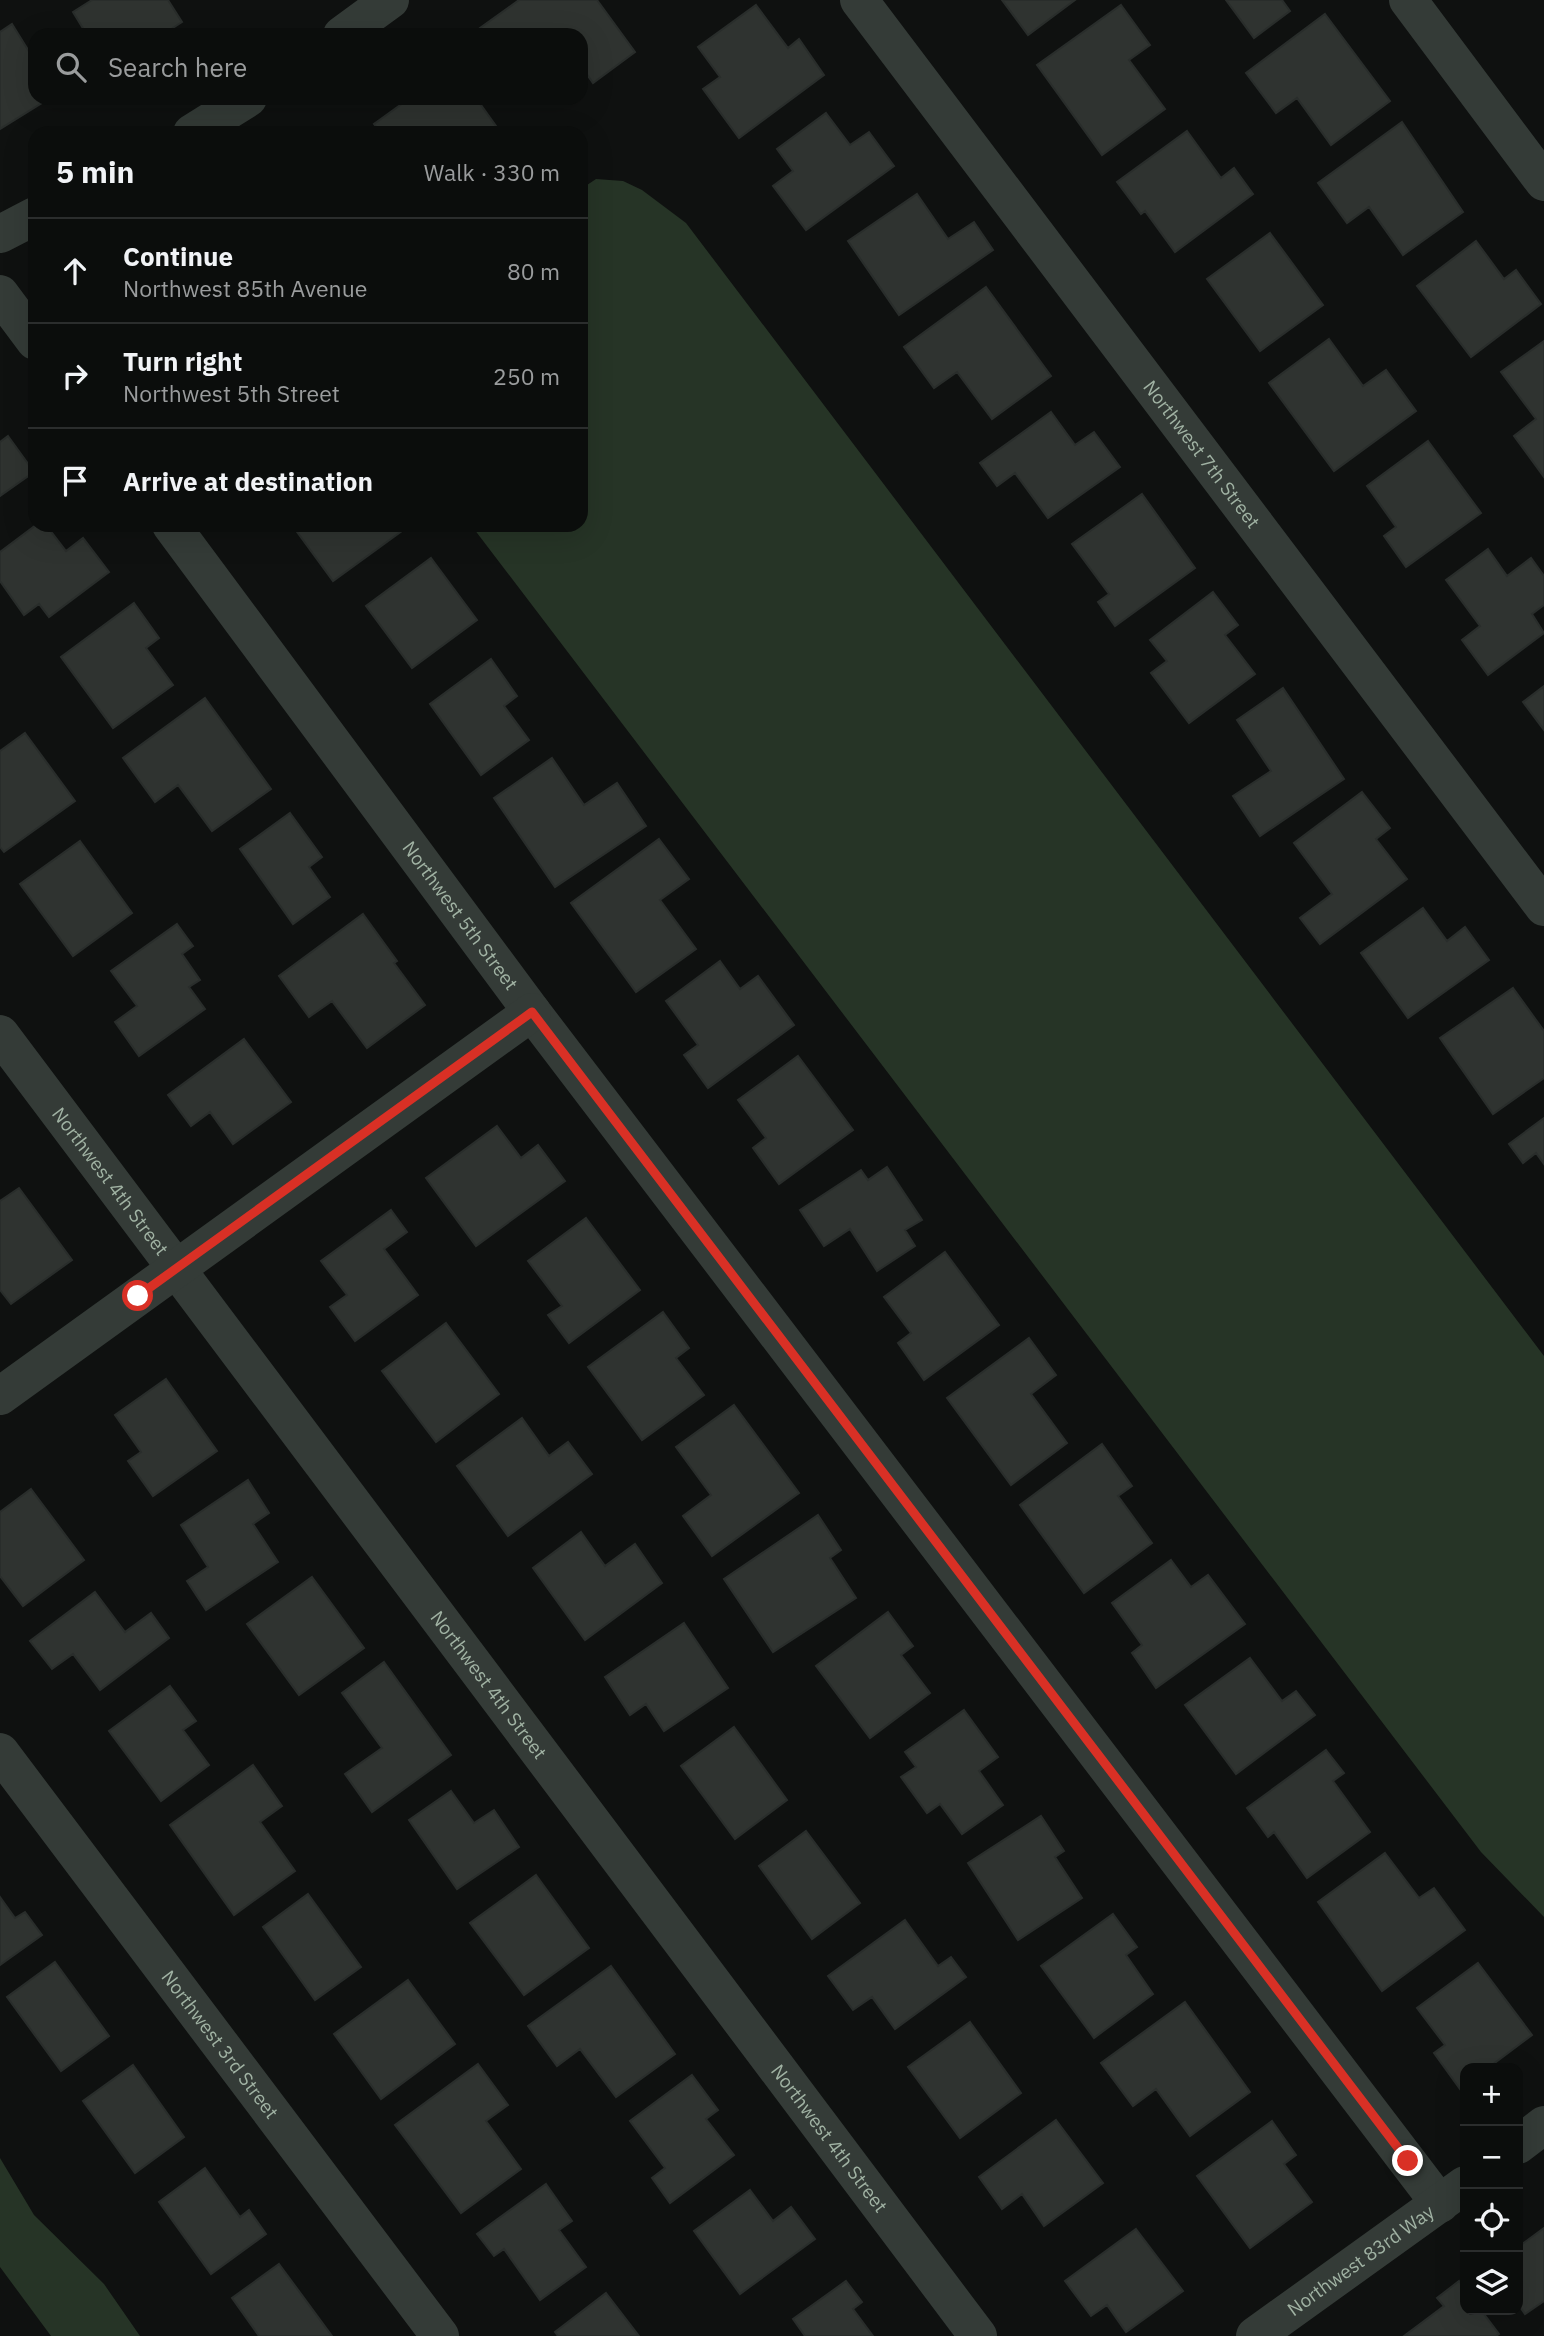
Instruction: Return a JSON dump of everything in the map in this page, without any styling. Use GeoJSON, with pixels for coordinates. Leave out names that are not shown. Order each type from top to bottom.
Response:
{"type":"FeatureCollection","features":[{"type":"Feature","properties":{"kind":"street"},"geometry":{"type":"LineString","coordinates":[[352,28],[390,0]]}},
{"type":"Feature","properties":{"kind":"street","name":"Northwest 7th Street"},"geometry":{"type":"LineString","coordinates":[[859,0],[1544,907]]}},
{"type":"Feature","properties":{"kind":"street"},"geometry":{"type":"LineString","coordinates":[[1408,0],[1544,182]]}},
{"type":"Feature","properties":{"kind":"street"},"geometry":{"type":"LineString","coordinates":[[203,126],[237,105]]}},
{"type":"Feature","properties":{"kind":"street"},"geometry":{"type":"LineString","coordinates":[[0,233],[28,219]]}},
{"type":"Feature","properties":{"kind":"street"},"geometry":{"type":"LineString","coordinates":[[0,293],[28,331]]}},
{"type":"Feature","properties":{"kind":"street","name":"Northwest 5th Street"},"geometry":{"type":"LineString","coordinates":[[176,532],[532,1012],[1453,2195]]}},
{"type":"Feature","properties":{"kind":"street"},"geometry":{"type":"LineString","coordinates":[[0,1396],[532,1012]]}},
{"type":"Feature","properties":{"kind":"street","name":"Northwest 4th Street"},"geometry":{"type":"LineString","coordinates":[[0,1034],[978,2336]]}},
{"type":"Feature","properties":{"kind":"street","name":"Northwest 3rd Street"},"geometry":{"type":"LineString","coordinates":[[0,1752],[440,2336]]}},
{"type":"Feature","properties":{"kind":"street"},"geometry":{"type":"LineString","coordinates":[[1523,2141],[1544,2125]]}},
{"type":"Feature","properties":{"kind":"street","name":"Northwest 83rd Way"},"geometry":{"type":"LineString","coordinates":[[1255,2336],[1453,2195]]}},
{"type":"Feature","properties":{"kind":"shaded area"},"geometry":{"type":"Polygon","coordinates":[[[596,179],[623,181],[642,190],[686,223],[1544,1356],[1544,1917],[1481,1852],[476,532],[588,532],[588,184],[596,179]]]}},
{"type":"Feature","properties":{"kind":"shaded area"},"geometry":{"type":"Polygon","coordinates":[[[0,2158],[34,2215],[104,2284],[140,2336],[51,2336],[0,2267],[0,2158]]]}},
{"type":"Feature","properties":{"kind":"building"},"geometry":{"type":"Polygon","coordinates":[[[92,0],[168,0],[182,22],[173,28],[83,28],[73,12],[92,0]]]}},
{"type":"Feature","properties":{"kind":"building"},"geometry":{"type":"Polygon","coordinates":[[[519,0],[597,0],[635,52],[593,83],[588,76],[588,28],[480,28],[519,0]]]}},
{"type":"Feature","properties":{"kind":"building"},"geometry":{"type":"Polygon","coordinates":[[[1002,0],[1075,0],[1028,35],[1002,0]]]}},
{"type":"Feature","properties":{"kind":"building"},"geometry":{"type":"Polygon","coordinates":[[[1226,0],[1282,0],[1290,11],[1254,38],[1226,0]]]}},
{"type":"Feature","properties":{"kind":"building"},"geometry":{"type":"Polygon","coordinates":[[[756,5],[788,48],[799,39],[824,75],[739,138],[703,89],[720,77],[698,47],[756,5]]]}},
{"type":"Feature","properties":{"kind":"building"},"geometry":{"type":"Polygon","coordinates":[[[1121,5],[1150,45],[1129,60],[1165,109],[1102,155],[1037,65],[1121,5]]]}},
{"type":"Feature","properties":{"kind":"building"},"geometry":{"type":"Polygon","coordinates":[[[1325,14],[1390,101],[1331,145],[1297,98],[1276,113],[1246,73],[1325,14]]]}},
{"type":"Feature","properties":{"kind":"building"},"geometry":{"type":"Polygon","coordinates":[[[12,24],[28,50],[28,105],[39,105],[0,129],[0,32],[12,24]]]}},
{"type":"Feature","properties":{"kind":"building"},"geometry":{"type":"Polygon","coordinates":[[[400,105],[481,105],[496,126],[376,126],[374,124],[400,105]]]}},
{"type":"Feature","properties":{"kind":"building"},"geometry":{"type":"Polygon","coordinates":[[[826,113],[850,145],[869,132],[894,166],[806,230],[773,186],[793,171],[777,149],[826,113]]]}},
{"type":"Feature","properties":{"kind":"building"},"geometry":{"type":"Polygon","coordinates":[[[1402,122],[1463,212],[1403,255],[1369,207],[1347,223],[1318,183],[1402,122]]]}},
{"type":"Feature","properties":{"kind":"building"},"geometry":{"type":"Polygon","coordinates":[[[1187,131],[1221,178],[1234,168],[1253,194],[1175,252],[1145,211],[1141,214],[1117,182],[1187,131]]]}},
{"type":"Feature","properties":{"kind":"building"},"geometry":{"type":"Polygon","coordinates":[[[917,194],[948,239],[974,222],[993,250],[899,315],[848,241],[917,194]]]}},
{"type":"Feature","properties":{"kind":"building"},"geometry":{"type":"Polygon","coordinates":[[[1270,233],[1323,305],[1260,351],[1207,279],[1270,233]]]}},
{"type":"Feature","properties":{"kind":"building"},"geometry":{"type":"Polygon","coordinates":[[[1476,241],[1504,279],[1516,270],[1541,304],[1471,357],[1417,286],[1476,241]]]}},
{"type":"Feature","properties":{"kind":"building"},"geometry":{"type":"Polygon","coordinates":[[[986,287],[1051,376],[992,419],[957,372],[934,388],[904,347],[986,287]]]}},
{"type":"Feature","properties":{"kind":"building"},"geometry":{"type":"Polygon","coordinates":[[[1329,339],[1363,386],[1386,370],[1416,411],[1334,471],[1269,383],[1329,339]]]}},
{"type":"Feature","properties":{"kind":"building"},"geometry":{"type":"Polygon","coordinates":[[[1544,341],[1544,477],[1514,436],[1536,419],[1501,372],[1544,341]]]}},
{"type":"Feature","properties":{"kind":"building"},"geometry":{"type":"Polygon","coordinates":[[[1051,412],[1075,445],[1094,432],[1120,467],[1048,518],[1015,473],[997,486],[980,463],[1051,412]]]}},
{"type":"Feature","properties":{"kind":"building"},"geometry":{"type":"Polygon","coordinates":[[[8,436],[28,464],[28,476],[0,496],[0,442],[8,436]]]}},
{"type":"Feature","properties":{"kind":"building"},"geometry":{"type":"Polygon","coordinates":[[[1428,441],[1481,513],[1406,567],[1384,536],[1396,527],[1367,486],[1428,441]]]}},
{"type":"Feature","properties":{"kind":"building"},"geometry":{"type":"Polygon","coordinates":[[[1142,494],[1195,568],[1115,626],[1098,602],[1109,594],[1072,544],[1142,494]]]}},
{"type":"Feature","properties":{"kind":"building"},"geometry":{"type":"Polygon","coordinates":[[[28,531],[51,532],[66,551],[83,538],[109,572],[49,617],[39,604],[24,615],[0,581],[0,552],[28,531]]]}},
{"type":"Feature","properties":{"kind":"building"},"geometry":{"type":"Polygon","coordinates":[[[297,532],[400,532],[333,581],[297,532]]]}},
{"type":"Feature","properties":{"kind":"building"},"geometry":{"type":"Polygon","coordinates":[[[1488,549],[1507,576],[1531,558],[1544,576],[1544,605],[1532,614],[1544,633],[1488,675],[1462,640],[1480,626],[1446,580],[1488,549]]]}},
{"type":"Feature","properties":{"kind":"building"},"geometry":{"type":"Polygon","coordinates":[[[431,558],[477,620],[412,668],[366,606],[431,558]]]}},
{"type":"Feature","properties":{"kind":"building"},"geometry":{"type":"Polygon","coordinates":[[[1213,592],[1238,625],[1225,635],[1255,674],[1189,723],[1151,673],[1167,661],[1150,640],[1213,592]]]}},
{"type":"Feature","properties":{"kind":"building"},"geometry":{"type":"Polygon","coordinates":[[[134,603],[159,638],[146,648],[173,685],[113,728],[61,657],[134,603]]]}},
{"type":"Feature","properties":{"kind":"building"},"geometry":{"type":"Polygon","coordinates":[[[491,659],[517,696],[504,706],[529,740],[481,775],[430,704],[491,659]]]}},
{"type":"Feature","properties":{"kind":"building"},"geometry":{"type":"Polygon","coordinates":[[[1544,686],[1544,730],[1523,702],[1544,686]]]}},
{"type":"Feature","properties":{"kind":"building"},"geometry":{"type":"Polygon","coordinates":[[[1283,688],[1344,779],[1260,836],[1233,796],[1271,771],[1237,720],[1283,688]]]}},
{"type":"Feature","properties":{"kind":"building"},"geometry":{"type":"Polygon","coordinates":[[[205,698],[271,789],[212,831],[178,785],[155,802],[123,758],[205,698]]]}},
{"type":"Feature","properties":{"kind":"building"},"geometry":{"type":"Polygon","coordinates":[[[25,733],[75,801],[4,852],[0,847],[0,751],[25,733]]]}},
{"type":"Feature","properties":{"kind":"building"},"geometry":{"type":"Polygon","coordinates":[[[552,758],[584,805],[617,783],[646,826],[555,887],[494,798],[552,758]]]}},
{"type":"Feature","properties":{"kind":"building"},"geometry":{"type":"Polygon","coordinates":[[[1362,792],[1390,828],[1376,839],[1407,879],[1320,944],[1300,918],[1332,894],[1294,843],[1362,792]]]}},
{"type":"Feature","properties":{"kind":"building"},"geometry":{"type":"Polygon","coordinates":[[[290,813],[322,857],[309,867],[330,897],[293,924],[240,849],[290,813]]]}},
{"type":"Feature","properties":{"kind":"building"},"geometry":{"type":"Polygon","coordinates":[[[659,839],[689,879],[660,900],[696,949],[636,992],[571,903],[659,839]]]}},
{"type":"Feature","properties":{"kind":"building"},"geometry":{"type":"Polygon","coordinates":[[[80,841],[132,913],[73,956],[20,884],[80,841]]]}},
{"type":"Feature","properties":{"kind":"building"},"geometry":{"type":"Polygon","coordinates":[[[1423,908],[1447,941],[1465,927],[1489,960],[1408,1018],[1361,953],[1423,908]]]}},
{"type":"Feature","properties":{"kind":"building"},"geometry":{"type":"Polygon","coordinates":[[[363,914],[425,1005],[367,1048],[332,1001],[309,1017],[279,976],[363,914]]]}},
{"type":"Feature","properties":{"kind":"building"},"geometry":{"type":"Polygon","coordinates":[[[177,924],[193,946],[182,954],[200,980],[189,987],[205,1009],[139,1056],[115,1022],[137,1006],[111,971],[177,924]]]}},
{"type":"Feature","properties":{"kind":"building"},"geometry":{"type":"Polygon","coordinates":[[[720,961],[740,989],[758,976],[794,1025],[708,1088],[684,1055],[698,1045],[666,1001],[720,961]]]}},
{"type":"Feature","properties":{"kind":"building"},"geometry":{"type":"Polygon","coordinates":[[[1513,988],[1544,1031],[1544,1078],[1493,1114],[1440,1038],[1513,988]]]}},
{"type":"Feature","properties":{"kind":"building"},"geometry":{"type":"Polygon","coordinates":[[[244,1039],[291,1102],[233,1144],[210,1112],[191,1126],[168,1095],[244,1039]]]}},
{"type":"Feature","properties":{"kind":"building"},"geometry":{"type":"Polygon","coordinates":[[[798,1056],[853,1130],[779,1184],[753,1148],[766,1138],[738,1100],[798,1056]]]}},
{"type":"Feature","properties":{"kind":"building"},"geometry":{"type":"Polygon","coordinates":[[[1544,1118],[1544,1164],[1536,1153],[1523,1163],[1509,1144],[1544,1118]]]}},
{"type":"Feature","properties":{"kind":"building"},"geometry":{"type":"Polygon","coordinates":[[[497,1126],[521,1158],[538,1145],[565,1181],[476,1246],[426,1178],[497,1126]]]}},
{"type":"Feature","properties":{"kind":"building"},"geometry":{"type":"Polygon","coordinates":[[[887,1167],[922,1220],[905,1230],[915,1246],[877,1271],[850,1229],[824,1246],[800,1210],[861,1170],[868,1180],[887,1167]]]}},
{"type":"Feature","properties":{"kind":"building"},"geometry":{"type":"Polygon","coordinates":[[[19,1188],[72,1260],[11,1304],[0,1290],[0,1201],[19,1188]]]}},
{"type":"Feature","properties":{"kind":"building"},"geometry":{"type":"Polygon","coordinates":[[[391,1210],[407,1232],[384,1249],[418,1295],[355,1341],[330,1307],[347,1295],[321,1261],[391,1210]]]}},
{"type":"Feature","properties":{"kind":"building"},"geometry":{"type":"Polygon","coordinates":[[[586,1218],[640,1290],[569,1343],[548,1315],[562,1306],[528,1261],[586,1218]]]}},
{"type":"Feature","properties":{"kind":"building"},"geometry":{"type":"Polygon","coordinates":[[[945,1252],[999,1325],[924,1380],[898,1343],[911,1333],[884,1297],[945,1252]]]}},
{"type":"Feature","properties":{"kind":"building"},"geometry":{"type":"Polygon","coordinates":[[[663,1312],[689,1348],[676,1358],[704,1395],[642,1440],[588,1367],[663,1312]]]}},
{"type":"Feature","properties":{"kind":"building"},"geometry":{"type":"Polygon","coordinates":[[[446,1323],[499,1394],[436,1442],[382,1371],[446,1323]]]}},
{"type":"Feature","properties":{"kind":"building"},"geometry":{"type":"Polygon","coordinates":[[[1029,1338],[1056,1375],[1031,1394],[1067,1443],[1011,1485],[947,1398],[1029,1338]]]}},
{"type":"Feature","properties":{"kind":"building"},"geometry":{"type":"Polygon","coordinates":[[[166,1379],[217,1451],[153,1496],[128,1461],[141,1452],[115,1415],[166,1379]]]}},
{"type":"Feature","properties":{"kind":"building"},"geometry":{"type":"Polygon","coordinates":[[[734,1405],[799,1493],[712,1556],[683,1516],[711,1495],[676,1447],[734,1405]]]}},
{"type":"Feature","properties":{"kind":"building"},"geometry":{"type":"Polygon","coordinates":[[[522,1418],[549,1456],[568,1442],[592,1474],[508,1536],[457,1466],[522,1418]]]}},
{"type":"Feature","properties":{"kind":"building"},"geometry":{"type":"Polygon","coordinates":[[[1102,1444],[1132,1486],[1118,1496],[1152,1543],[1084,1593],[1020,1505],[1102,1444]]]}},
{"type":"Feature","properties":{"kind":"building"},"geometry":{"type":"Polygon","coordinates":[[[248,1480],[269,1513],[253,1524],[278,1562],[206,1610],[187,1581],[208,1567],[181,1525],[248,1480]]]}},
{"type":"Feature","properties":{"kind":"building"},"geometry":{"type":"Polygon","coordinates":[[[31,1489],[84,1560],[23,1606],[0,1576],[0,1512],[31,1489]]]}},
{"type":"Feature","properties":{"kind":"building"},"geometry":{"type":"Polygon","coordinates":[[[818,1515],[841,1550],[830,1558],[856,1598],[773,1652],[724,1579],[818,1515]]]}},
{"type":"Feature","properties":{"kind":"building"},"geometry":{"type":"Polygon","coordinates":[[[581,1532],[605,1566],[635,1544],[662,1583],[585,1640],[533,1568],[581,1532]]]}},
{"type":"Feature","properties":{"kind":"building"},"geometry":{"type":"Polygon","coordinates":[[[1171,1560],[1191,1587],[1208,1575],[1245,1624],[1156,1688],[1132,1653],[1142,1645],[1112,1603],[1171,1560]]]}},
{"type":"Feature","properties":{"kind":"building"},"geometry":{"type":"Polygon","coordinates":[[[312,1577],[364,1648],[299,1695],[247,1624],[312,1577]]]}},
{"type":"Feature","properties":{"kind":"building"},"geometry":{"type":"Polygon","coordinates":[[[95,1592],[125,1632],[151,1613],[169,1638],[100,1690],[73,1654],[52,1669],[30,1641],[95,1592]]]}},
{"type":"Feature","properties":{"kind":"building"},"geometry":{"type":"Polygon","coordinates":[[[888,1612],[913,1646],[901,1655],[930,1693],[870,1738],[816,1666],[888,1612]]]}},
{"type":"Feature","properties":{"kind":"building"},"geometry":{"type":"Polygon","coordinates":[[[684,1623],[728,1688],[664,1731],[646,1704],[630,1715],[605,1677],[684,1623]]]}},
{"type":"Feature","properties":{"kind":"building"},"geometry":{"type":"Polygon","coordinates":[[[1250,1658],[1282,1701],[1296,1691],[1315,1715],[1236,1774],[1185,1705],[1250,1658]]]}},
{"type":"Feature","properties":{"kind":"building"},"geometry":{"type":"Polygon","coordinates":[[[384,1662],[451,1755],[372,1812],[345,1774],[382,1748],[342,1693],[384,1662]]]}},
{"type":"Feature","properties":{"kind":"building"},"geometry":{"type":"Polygon","coordinates":[[[170,1686],[196,1721],[183,1730],[209,1765],[161,1801],[109,1731],[170,1686]]]}},
{"type":"Feature","properties":{"kind":"building"},"geometry":{"type":"Polygon","coordinates":[[[964,1710],[998,1757],[979,1771],[1003,1805],[962,1834],[940,1804],[927,1813],[901,1777],[916,1767],[905,1752],[964,1710]]]}},
{"type":"Feature","properties":{"kind":"building"},"geometry":{"type":"Polygon","coordinates":[[[734,1727],[787,1800],[735,1839],[681,1766],[734,1727]]]}},
{"type":"Feature","properties":{"kind":"building"},"geometry":{"type":"Polygon","coordinates":[[[1326,1750],[1344,1773],[1333,1781],[1370,1832],[1307,1878],[1274,1832],[1268,1837],[1247,1808],[1326,1750]]]}},
{"type":"Feature","properties":{"kind":"building"},"geometry":{"type":"Polygon","coordinates":[[[253,1765],[282,1806],[260,1822],[295,1871],[234,1915],[170,1825],[253,1765]]]}},
{"type":"Feature","properties":{"kind":"building"},"geometry":{"type":"Polygon","coordinates":[[[451,1791],[474,1823],[494,1810],[519,1847],[457,1889],[409,1820],[451,1791]]]}},
{"type":"Feature","properties":{"kind":"building"},"geometry":{"type":"Polygon","coordinates":[[[1041,1816],[1064,1851],[1055,1857],[1082,1898],[1018,1940],[968,1863],[1041,1816]]]}},
{"type":"Feature","properties":{"kind":"building"},"geometry":{"type":"Polygon","coordinates":[[[806,1831],[860,1903],[812,1939],[759,1866],[806,1831]]]}},
{"type":"Feature","properties":{"kind":"building"},"geometry":{"type":"Polygon","coordinates":[[[1385,1853],[1419,1898],[1434,1888],[1465,1930],[1382,1991],[1318,1902],[1385,1853]]]}},
{"type":"Feature","properties":{"kind":"building"},"geometry":{"type":"Polygon","coordinates":[[[536,1875],[589,1948],[524,1995],[470,1923],[536,1875]]]}},
{"type":"Feature","properties":{"kind":"building"},"geometry":{"type":"Polygon","coordinates":[[[308,1894],[361,1967],[315,2000],[263,1927],[308,1894]]]}},
{"type":"Feature","properties":{"kind":"building"},"geometry":{"type":"Polygon","coordinates":[[[0,1897],[15,1918],[25,1912],[42,1935],[0,1965],[0,1897]]]}},
{"type":"Feature","properties":{"kind":"building"},"geometry":{"type":"Polygon","coordinates":[[[1113,1914],[1137,1947],[1126,1955],[1153,1994],[1094,2038],[1041,1966],[1113,1914]]]}},
{"type":"Feature","properties":{"kind":"building"},"geometry":{"type":"Polygon","coordinates":[[[905,1920],[938,1966],[951,1957],[966,1977],[895,2029],[872,1997],[853,2010],[828,1976],[905,1920]]]}},
{"type":"Feature","properties":{"kind":"building"},"geometry":{"type":"Polygon","coordinates":[[[55,1962],[109,2036],[61,2071],[7,1997],[55,1962]]]}},
{"type":"Feature","properties":{"kind":"building"},"geometry":{"type":"Polygon","coordinates":[[[1478,1963],[1532,2035],[1495,2063],[1460,2063],[1460,2089],[1434,2053],[1445,2045],[1417,2008],[1478,1963]]]}},
{"type":"Feature","properties":{"kind":"building"},"geometry":{"type":"Polygon","coordinates":[[[611,1966],[675,2054],[616,2097],[580,2049],[557,2066],[528,2026],[611,1966]]]}},
{"type":"Feature","properties":{"kind":"building"},"geometry":{"type":"Polygon","coordinates":[[[408,1980],[455,2044],[381,2099],[334,2034],[408,1980]]]}},
{"type":"Feature","properties":{"kind":"building"},"geometry":{"type":"Polygon","coordinates":[[[1185,2002],[1250,2092],[1190,2136],[1156,2089],[1133,2106],[1101,2063],[1185,2002]]]}},
{"type":"Feature","properties":{"kind":"building"},"geometry":{"type":"Polygon","coordinates":[[[970,2022],[1021,2093],[960,2138],[908,2067],[970,2022]]]}},
{"type":"Feature","properties":{"kind":"building"},"geometry":{"type":"Polygon","coordinates":[[[478,2064],[508,2105],[486,2121],[521,2169],[461,2213],[395,2125],[478,2064]]]}},
{"type":"Feature","properties":{"kind":"building"},"geometry":{"type":"Polygon","coordinates":[[[133,2065],[184,2137],[135,2173],[83,2101],[133,2065]]]}},
{"type":"Feature","properties":{"kind":"building"},"geometry":{"type":"Polygon","coordinates":[[[692,2075],[718,2110],[706,2119],[734,2155],[670,2203],[652,2178],[665,2168],[630,2121],[692,2075]]]}},
{"type":"Feature","properties":{"kind":"building"},"geometry":{"type":"Polygon","coordinates":[[[1056,2120],[1103,2183],[1044,2226],[1022,2194],[1002,2209],[979,2177],[1056,2120]]]}},
{"type":"Feature","properties":{"kind":"building"},"geometry":{"type":"Polygon","coordinates":[[[1272,2121],[1296,2155],[1284,2164],[1312,2202],[1250,2248],[1197,2176],[1272,2121]]]}},
{"type":"Feature","properties":{"kind":"building"},"geometry":{"type":"Polygon","coordinates":[[[205,2168],[240,2217],[249,2210],[266,2234],[211,2274],[159,2202],[205,2168]]]}},
{"type":"Feature","properties":{"kind":"building"},"geometry":{"type":"Polygon","coordinates":[[[546,2184],[572,2221],[559,2230],[586,2267],[540,2300],[504,2249],[494,2256],[477,2234],[546,2184]]]}},
{"type":"Feature","properties":{"kind":"building"},"geometry":{"type":"Polygon","coordinates":[[[750,2190],[773,2221],[791,2207],[815,2239],[740,2294],[694,2231],[750,2190]]]}},
{"type":"Feature","properties":{"kind":"building"},"geometry":{"type":"Polygon","coordinates":[[[1544,2228],[1544,2301],[1525,2314],[1523,2311],[1523,2243],[1544,2228]]]}},
{"type":"Feature","properties":{"kind":"building"},"geometry":{"type":"Polygon","coordinates":[[[1136,2229],[1183,2291],[1126,2332],[1107,2305],[1091,2316],[1065,2281],[1136,2229]]]}},
{"type":"Feature","properties":{"kind":"building"},"geometry":{"type":"Polygon","coordinates":[[[279,2264],[332,2336],[259,2336],[232,2298],[279,2264]]]}},
{"type":"Feature","properties":{"kind":"building"},"geometry":{"type":"Polygon","coordinates":[[[846,2281],[862,2302],[853,2309],[873,2336],[805,2336],[793,2319],[846,2281]]]}},
{"type":"Feature","properties":{"kind":"building"},"geometry":{"type":"Polygon","coordinates":[[[1459,2281],[1460,2315],[1485,2315],[1499,2334],[1404,2336],[1444,2306],[1437,2298],[1459,2281]]]}},
{"type":"Feature","properties":{"kind":"building"},"geometry":{"type":"Polygon","coordinates":[[[606,2293],[639,2336],[558,2336],[555,2332],[606,2293]]]}},
{"type":"Feature","properties":{"kind":"route"},"geometry":{"type":"LineString","coordinates":[[138,1296],[532,1012],[1408,2161]]}}]}
